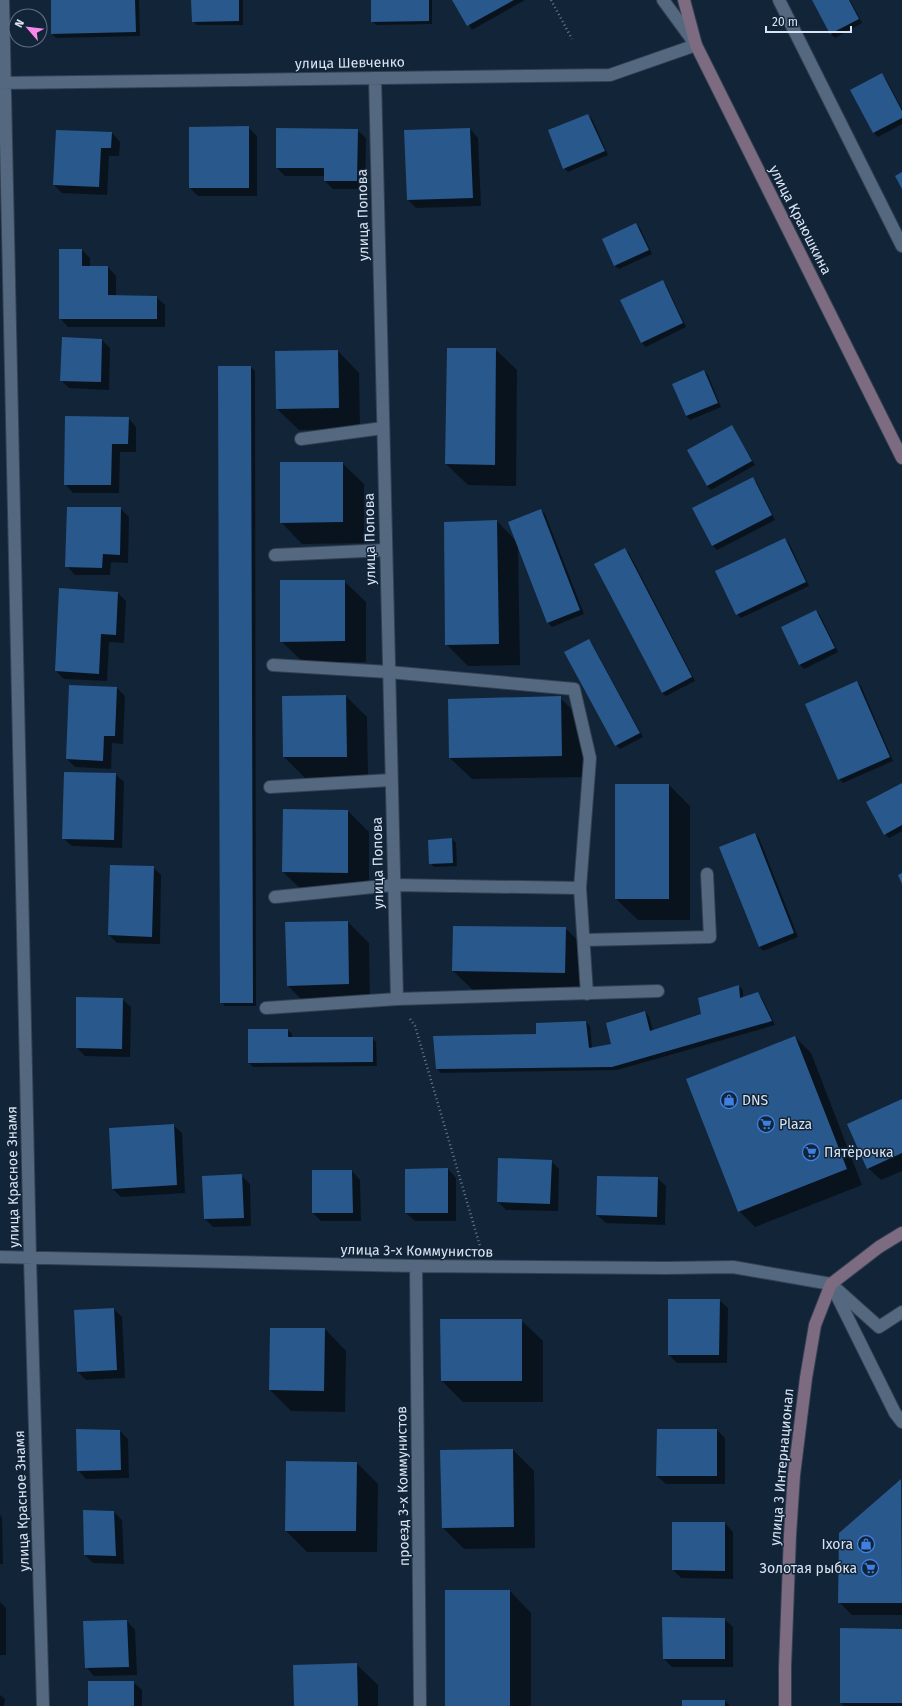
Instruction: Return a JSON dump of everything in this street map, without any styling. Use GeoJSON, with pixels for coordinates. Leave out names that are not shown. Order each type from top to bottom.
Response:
{"type":"FeatureCollection","features":[{"type":"Feature","properties":{"kind":"main road"},"geometry":{"type":"LineString","coordinates":[[684,0],[696,45]]}},
{"type":"Feature","properties":{"kind":"main road","name":"улица Краюшкина"},"geometry":{"type":"LineString","coordinates":[[696,45],[902,458]]}},
{"type":"Feature","properties":{"kind":"main road"},"geometry":{"type":"LineString","coordinates":[[831,1284],[879,1247],[902,1233]]}},
{"type":"Feature","properties":{"kind":"main road","name":"улица 3 Интернационал"},"geometry":{"type":"LineString","coordinates":[[785,1706],[790,1535],[794,1475],[806,1378],[815,1325],[831,1284]]}},
{"type":"Feature","properties":{"kind":"street","name":"улица Красное Знамя"},"geometry":{"type":"LineString","coordinates":[[3,0],[3,83],[30,1258],[43,1706]]}},
{"type":"Feature","properties":{"kind":"street","name":"улица Краюшкина"},"geometry":{"type":"LineString","coordinates":[[663,0],[696,45]]}},
{"type":"Feature","properties":{"kind":"street"},"geometry":{"type":"LineString","coordinates":[[779,0],[902,246]]}},
{"type":"Feature","properties":{"kind":"street","name":"улица Шевченко"},"geometry":{"type":"LineString","coordinates":[[3,83],[610,75],[696,45]]}},
{"type":"Feature","properties":{"kind":"street","name":"улица Попова"},"geometry":{"type":"LineString","coordinates":[[375,78],[396,999]]}},
{"type":"Feature","properties":{"kind":"street"},"geometry":{"type":"LineString","coordinates":[[301,439],[383,428]]}},
{"type":"Feature","properties":{"kind":"street"},"geometry":{"type":"LineString","coordinates":[[275,555],[386,550]]}},
{"type":"Feature","properties":{"kind":"street"},"geometry":{"type":"LineString","coordinates":[[273,665],[389,672],[574,689],[590,758],[580,888],[587,994]]}},
{"type":"Feature","properties":{"kind":"street"},"geometry":{"type":"LineString","coordinates":[[270,787],[391,780]]}},
{"type":"Feature","properties":{"kind":"street"},"geometry":{"type":"LineString","coordinates":[[584,940],[710,937],[707,874]]}},
{"type":"Feature","properties":{"kind":"street"},"geometry":{"type":"LineString","coordinates":[[275,897],[394,885],[580,888]]}},
{"type":"Feature","properties":{"kind":"street"},"geometry":{"type":"LineString","coordinates":[[266,1008],[396,999],[658,992]]}},
{"type":"Feature","properties":{"kind":"street","name":"улица 3-х Коммунистов"},"geometry":{"type":"LineString","coordinates":[[0,1257],[486,1267],[733,1267],[831,1284]]}},
{"type":"Feature","properties":{"kind":"street","name":"проезд 3-х Коммунистов"},"geometry":{"type":"LineString","coordinates":[[416,1266],[420,1706]]}},
{"type":"Feature","properties":{"kind":"street"},"geometry":{"type":"LineString","coordinates":[[831,1284],[879,1327],[902,1312]]}},
{"type":"Feature","properties":{"kind":"street"},"geometry":{"type":"LineString","coordinates":[[831,1284],[900,1414]]}},
{"type":"Feature","properties":{"kind":"path"},"geometry":{"type":"LineString","coordinates":[[552,0],[572,39]]}},
{"type":"Feature","properties":{"kind":"path"},"geometry":{"type":"LineString","coordinates":[[396,999],[415,1026],[486,1267]]}},
{"type":"Feature","properties":{"kind":"building"},"geometry":{"type":"Polygon","coordinates":[[[51,0],[135,0],[136,32],[51,34],[51,0]]]}},
{"type":"Feature","properties":{"kind":"building"},"geometry":{"type":"Polygon","coordinates":[[[191,0],[239,0],[239,21],[192,22],[191,0]]]}},
{"type":"Feature","properties":{"kind":"building"},"geometry":{"type":"Polygon","coordinates":[[[371,0],[429,0],[429,21],[371,22],[371,0]]]}},
{"type":"Feature","properties":{"kind":"building"},"geometry":{"type":"Polygon","coordinates":[[[452,0],[514,0],[467,26],[452,0]]]}},
{"type":"Feature","properties":{"kind":"building"},"geometry":{"type":"Polygon","coordinates":[[[812,0],[849,0],[859,19],[830,34],[812,0]]]}},
{"type":"Feature","properties":{"kind":"building"},"geometry":{"type":"Polygon","coordinates":[[[882,73],[902,111],[902,118],[873,133],[850,90],[882,73]]]}},
{"type":"Feature","properties":{"kind":"building"},"geometry":{"type":"Polygon","coordinates":[[[588,114],[605,151],[563,169],[548,130],[588,114]]]}},
{"type":"Feature","properties":{"kind":"building"},"geometry":{"type":"Polygon","coordinates":[[[249,126],[249,188],[189,188],[189,127],[249,126]]]}},
{"type":"Feature","properties":{"kind":"building"},"geometry":{"type":"Polygon","coordinates":[[[276,128],[358,129],[357,181],[324,181],[324,168],[276,168],[276,128]]]}},
{"type":"Feature","properties":{"kind":"building"},"geometry":{"type":"Polygon","coordinates":[[[470,128],[473,198],[407,200],[404,130],[470,128]]]}},
{"type":"Feature","properties":{"kind":"building"},"geometry":{"type":"Polygon","coordinates":[[[56,130],[112,132],[111,148],[101,148],[99,187],[53,185],[56,130]]]}},
{"type":"Feature","properties":{"kind":"building"},"geometry":{"type":"Polygon","coordinates":[[[902,172],[902,189],[895,176],[902,172]]]}},
{"type":"Feature","properties":{"kind":"building"},"geometry":{"type":"Polygon","coordinates":[[[636,223],[649,250],[614,266],[602,239],[636,223]]]}},
{"type":"Feature","properties":{"kind":"building"},"geometry":{"type":"Polygon","coordinates":[[[59,249],[82,249],[82,266],[108,266],[108,295],[157,296],[157,319],[59,319],[59,249]]]}},
{"type":"Feature","properties":{"kind":"building"},"geometry":{"type":"Polygon","coordinates":[[[663,280],[683,323],[641,343],[620,300],[663,280]]]}},
{"type":"Feature","properties":{"kind":"building"},"geometry":{"type":"Polygon","coordinates":[[[62,337],[102,339],[101,382],[60,381],[62,337]]]}},
{"type":"Feature","properties":{"kind":"building"},"geometry":{"type":"Polygon","coordinates":[[[447,348],[496,348],[495,465],[445,464],[447,348]]]}},
{"type":"Feature","properties":{"kind":"building"},"geometry":{"type":"Polygon","coordinates":[[[338,350],[339,408],[276,409],[275,351],[338,350]]]}},
{"type":"Feature","properties":{"kind":"building"},"geometry":{"type":"Polygon","coordinates":[[[218,366],[251,366],[253,1003],[220,1003],[218,366]]]}},
{"type":"Feature","properties":{"kind":"building"},"geometry":{"type":"Polygon","coordinates":[[[704,370],[718,403],[686,416],[672,384],[704,370]]]}},
{"type":"Feature","properties":{"kind":"building"},"geometry":{"type":"Polygon","coordinates":[[[65,416],[129,417],[128,444],[112,444],[111,485],[64,485],[65,416]]]}},
{"type":"Feature","properties":{"kind":"building"},"geometry":{"type":"Polygon","coordinates":[[[732,425],[752,461],[707,486],[687,450],[732,425]]]}},
{"type":"Feature","properties":{"kind":"building"},"geometry":{"type":"Polygon","coordinates":[[[280,462],[343,462],[343,522],[280,523],[280,462]]]}},
{"type":"Feature","properties":{"kind":"building"},"geometry":{"type":"Polygon","coordinates":[[[753,477],[772,515],[712,546],[692,508],[753,477]]]}},
{"type":"Feature","properties":{"kind":"building"},"geometry":{"type":"Polygon","coordinates":[[[67,507],[121,507],[120,555],[103,554],[102,568],[65,567],[67,507]]]}},
{"type":"Feature","properties":{"kind":"building"},"geometry":{"type":"Polygon","coordinates":[[[541,509],[580,610],[547,623],[508,522],[541,509]]]}},
{"type":"Feature","properties":{"kind":"building"},"geometry":{"type":"Polygon","coordinates":[[[497,520],[499,644],[445,645],[444,522],[497,520]]]}},
{"type":"Feature","properties":{"kind":"building"},"geometry":{"type":"Polygon","coordinates":[[[785,538],[806,582],[736,615],[715,571],[785,538]]]}},
{"type":"Feature","properties":{"kind":"building"},"geometry":{"type":"Polygon","coordinates":[[[625,548],[692,677],[662,693],[594,564],[625,548]]]}},
{"type":"Feature","properties":{"kind":"building"},"geometry":{"type":"Polygon","coordinates":[[[280,580],[345,580],[345,641],[280,642],[280,580]]]}},
{"type":"Feature","properties":{"kind":"building"},"geometry":{"type":"Polygon","coordinates":[[[59,588],[118,592],[116,635],[101,634],[99,674],[55,671],[59,588]]]}},
{"type":"Feature","properties":{"kind":"building"},"geometry":{"type":"Polygon","coordinates":[[[816,610],[835,648],[799,665],[781,627],[816,610]]]}},
{"type":"Feature","properties":{"kind":"building"},"geometry":{"type":"Polygon","coordinates":[[[589,639],[640,733],[615,746],[564,652],[589,639]]]}},
{"type":"Feature","properties":{"kind":"building"},"geometry":{"type":"Polygon","coordinates":[[[857,681],[890,757],[838,780],[805,704],[857,681]]]}},
{"type":"Feature","properties":{"kind":"building"},"geometry":{"type":"Polygon","coordinates":[[[69,685],[117,687],[115,736],[104,736],[103,761],[66,759],[69,685]]]}},
{"type":"Feature","properties":{"kind":"building"},"geometry":{"type":"Polygon","coordinates":[[[346,695],[347,757],[283,757],[282,696],[346,695]]]}},
{"type":"Feature","properties":{"kind":"building"},"geometry":{"type":"Polygon","coordinates":[[[561,696],[562,756],[449,758],[448,699],[561,696]]]}},
{"type":"Feature","properties":{"kind":"building"},"geometry":{"type":"Polygon","coordinates":[[[64,772],[116,773],[114,840],[62,839],[64,772]]]}},
{"type":"Feature","properties":{"kind":"building"},"geometry":{"type":"Polygon","coordinates":[[[902,783],[902,825],[884,835],[866,802],[902,783]]]}},
{"type":"Feature","properties":{"kind":"building"},"geometry":{"type":"Polygon","coordinates":[[[615,784],[669,784],[669,899],[615,899],[615,784]]]}},
{"type":"Feature","properties":{"kind":"building"},"geometry":{"type":"Polygon","coordinates":[[[283,809],[348,810],[348,873],[282,872],[283,809]]]}},
{"type":"Feature","properties":{"kind":"building"},"geometry":{"type":"Polygon","coordinates":[[[755,833],[794,933],[759,947],[719,847],[755,833]]]}},
{"type":"Feature","properties":{"kind":"building"},"geometry":{"type":"Polygon","coordinates":[[[452,838],[453,863],[429,864],[428,840],[452,838]]]}},
{"type":"Feature","properties":{"kind":"building"},"geometry":{"type":"Polygon","coordinates":[[[110,865],[154,866],[152,937],[108,935],[110,865]]]}},
{"type":"Feature","properties":{"kind":"building"},"geometry":{"type":"Polygon","coordinates":[[[902,873],[902,884],[898,875],[902,873]]]}},
{"type":"Feature","properties":{"kind":"building"},"geometry":{"type":"Polygon","coordinates":[[[348,921],[349,984],[287,986],[285,922],[348,921]]]}},
{"type":"Feature","properties":{"kind":"building"},"geometry":{"type":"Polygon","coordinates":[[[453,926],[566,927],[565,973],[452,971],[453,926]]]}},
{"type":"Feature","properties":{"kind":"building"},"geometry":{"type":"Polygon","coordinates":[[[739,985],[740,998],[758,992],[772,1021],[612,1067],[436,1069],[433,1036],[536,1034],[536,1023],[586,1021],[589,1048],[611,1044],[606,1023],[645,1011],[650,1031],[701,1014],[698,998],[739,985]]]}},
{"type":"Feature","properties":{"kind":"building"},"geometry":{"type":"Polygon","coordinates":[[[76,997],[123,998],[122,1049],[76,1048],[76,997]]]}},
{"type":"Feature","properties":{"kind":"building"},"geometry":{"type":"Polygon","coordinates":[[[248,1029],[288,1029],[288,1037],[373,1037],[373,1062],[248,1063],[248,1029]]]}},
{"type":"Feature","properties":{"kind":"building","name":"Plaza"},"geometry":{"type":"Polygon","coordinates":[[[795,1036],[847,1169],[738,1212],[686,1079],[795,1036]]]}},
{"type":"Feature","properties":{"kind":"building"},"geometry":{"type":"Polygon","coordinates":[[[902,1099],[902,1153],[867,1169],[847,1124],[902,1099]]]}},
{"type":"Feature","properties":{"kind":"building"},"geometry":{"type":"Polygon","coordinates":[[[174,1124],[177,1185],[112,1189],[109,1128],[174,1124]]]}},
{"type":"Feature","properties":{"kind":"building"},"geometry":{"type":"Polygon","coordinates":[[[498,1158],[552,1160],[550,1204],[497,1202],[498,1158]]]}},
{"type":"Feature","properties":{"kind":"building"},"geometry":{"type":"Polygon","coordinates":[[[448,1168],[448,1213],[405,1213],[405,1169],[448,1168]]]}},
{"type":"Feature","properties":{"kind":"building"},"geometry":{"type":"Polygon","coordinates":[[[312,1170],[352,1170],[353,1213],[312,1213],[312,1170]]]}},
{"type":"Feature","properties":{"kind":"building"},"geometry":{"type":"Polygon","coordinates":[[[242,1174],[244,1218],[204,1219],[202,1176],[242,1174]]]}},
{"type":"Feature","properties":{"kind":"building"},"geometry":{"type":"Polygon","coordinates":[[[597,1176],[658,1177],[657,1217],[596,1215],[597,1176]]]}},
{"type":"Feature","properties":{"kind":"building"},"geometry":{"type":"Polygon","coordinates":[[[668,1299],[720,1299],[719,1355],[668,1355],[668,1299]]]}},
{"type":"Feature","properties":{"kind":"building"},"geometry":{"type":"Polygon","coordinates":[[[114,1308],[117,1370],[77,1372],[74,1310],[114,1308]]]}},
{"type":"Feature","properties":{"kind":"building"},"geometry":{"type":"Polygon","coordinates":[[[440,1319],[522,1319],[522,1381],[441,1381],[440,1319]]]}},
{"type":"Feature","properties":{"kind":"building"},"geometry":{"type":"Polygon","coordinates":[[[270,1328],[325,1328],[324,1391],[269,1390],[270,1328]]]}},
{"type":"Feature","properties":{"kind":"building"},"geometry":{"type":"Polygon","coordinates":[[[76,1429],[120,1430],[121,1470],[77,1471],[76,1429]]]}},
{"type":"Feature","properties":{"kind":"building"},"geometry":{"type":"Polygon","coordinates":[[[657,1429],[717,1429],[717,1476],[656,1476],[657,1429]]]}},
{"type":"Feature","properties":{"kind":"building"},"geometry":{"type":"Polygon","coordinates":[[[513,1449],[514,1527],[442,1528],[440,1450],[513,1449]]]}},
{"type":"Feature","properties":{"kind":"building"},"geometry":{"type":"Polygon","coordinates":[[[286,1461],[357,1462],[356,1531],[285,1531],[286,1461]]]}},
{"type":"Feature","properties":{"kind":"building","name":"Золотая рыбка"},"geometry":{"type":"Polygon","coordinates":[[[901,1479],[902,1603],[838,1603],[839,1533],[901,1479]]]}},
{"type":"Feature","properties":{"kind":"building"},"geometry":{"type":"Polygon","coordinates":[[[83,1510],[114,1511],[116,1556],[84,1555],[83,1510]]]}},
{"type":"Feature","properties":{"kind":"building"},"geometry":{"type":"Polygon","coordinates":[[[672,1522],[725,1522],[725,1571],[672,1570],[672,1522]]]}},
{"type":"Feature","properties":{"kind":"building"},"geometry":{"type":"Polygon","coordinates":[[[445,1590],[510,1590],[510,1706],[445,1706],[445,1590]]]}},
{"type":"Feature","properties":{"kind":"building"},"geometry":{"type":"Polygon","coordinates":[[[662,1617],[725,1618],[725,1659],[663,1659],[662,1617]]]}},
{"type":"Feature","properties":{"kind":"building"},"geometry":{"type":"Polygon","coordinates":[[[127,1620],[129,1667],[85,1668],[83,1621],[127,1620]]]}},
{"type":"Feature","properties":{"kind":"building"},"geometry":{"type":"Polygon","coordinates":[[[840,1628],[902,1629],[902,1703],[840,1703],[840,1628]]]}},
{"type":"Feature","properties":{"kind":"building"},"geometry":{"type":"Polygon","coordinates":[[[357,1663],[358,1706],[294,1706],[293,1665],[357,1663]]]}},
{"type":"Feature","properties":{"kind":"building"},"geometry":{"type":"Polygon","coordinates":[[[88,1681],[134,1681],[134,1706],[88,1706],[88,1681]]]}},
{"type":"Feature","properties":{"kind":"building"},"geometry":{"type":"Polygon","coordinates":[[[682,1700],[725,1700],[725,1706],[682,1706],[682,1700]]]}},
{"type":"Feature","properties":{"kind":"place","name":"DNS"},"geometry":{"type":"Point","coordinates":[729,1100]}},
{"type":"Feature","properties":{"kind":"place","name":"Plaza"},"geometry":{"type":"Point","coordinates":[766,1124]}},
{"type":"Feature","properties":{"kind":"place","name":"Пятёрочка"},"geometry":{"type":"Point","coordinates":[811,1152]}},
{"type":"Feature","properties":{"kind":"place","name":"Ixora"},"geometry":{"type":"Point","coordinates":[866,1544]}},
{"type":"Feature","properties":{"kind":"place","name":"Золотая рыбка"},"geometry":{"type":"Point","coordinates":[870,1568]}}]}
